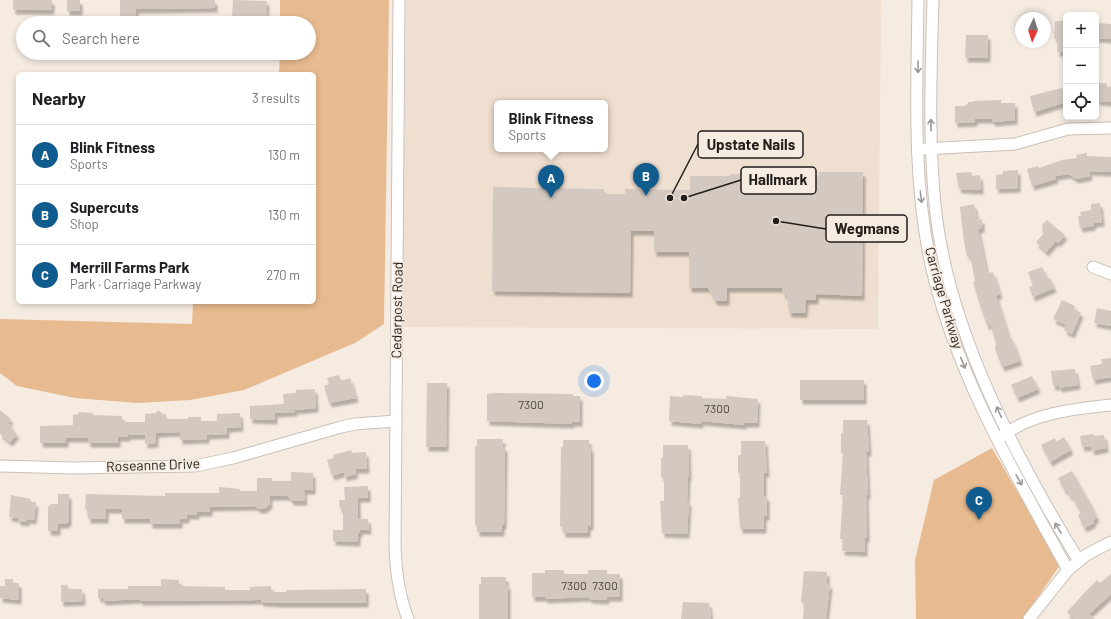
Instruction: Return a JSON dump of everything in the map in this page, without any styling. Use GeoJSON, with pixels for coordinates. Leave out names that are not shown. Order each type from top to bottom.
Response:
{"type":"FeatureCollection","features":[{"type":"Feature","properties":{"kind":"street","name":"Cedarpost Road"},"geometry":{"type":"LineString","coordinates":[[399,0],[396,566],[402,603],[408,619]]}},
{"type":"Feature","properties":{"kind":"street","name":"Carriage Parkway"},"geometry":{"type":"LineString","coordinates":[[918,0],[918,149],[921,196],[931,265],[951,334],[978,400],[997,440],[1068,570]]}},
{"type":"Feature","properties":{"kind":"street","name":"Carriage Parkway"},"geometry":{"type":"LineString","coordinates":[[933,0],[931,149],[936,215],[954,301],[973,356],[1008,432],[1053,519],[1078,561]]}},
{"type":"Feature","properties":{"kind":"street"},"geometry":{"type":"LineString","coordinates":[[918,44],[932,44]]}},
{"type":"Feature","properties":{"kind":"street"},"geometry":{"type":"LineString","coordinates":[[918,149],[1015,144],[1068,129],[1111,128]]}},
{"type":"Feature","properties":{"kind":"street"},"geometry":{"type":"LineString","coordinates":[[1093,267],[1111,274]]}},
{"type":"Feature","properties":{"kind":"street"},"geometry":{"type":"LineString","coordinates":[[997,440],[1015,427],[1042,416],[1111,405]]}},
{"type":"Feature","properties":{"kind":"street","name":"Roseanne Drive"},"geometry":{"type":"LineString","coordinates":[[0,466],[73,468],[195,466],[233,458],[341,427],[355,424],[396,421]]}},
{"type":"Feature","properties":{"kind":"street"},"geometry":{"type":"LineString","coordinates":[[1029,619],[1068,570],[1078,561],[1111,542]]}},
{"type":"Feature","properties":{"kind":"shaded area"},"geometry":{"type":"Polygon","coordinates":[[[280,0],[389,0],[384,324],[355,343],[244,390],[190,400],[137,403],[75,398],[17,386],[0,373],[0,319],[192,324],[193,304],[316,304],[316,72],[279,72],[280,60],[316,60],[316,16],[280,16],[280,0]]]}},
{"type":"Feature","properties":{"kind":"shaded area"},"geometry":{"type":"Polygon","coordinates":[[[406,0],[881,0],[878,329],[402,327],[406,0]]]}},
{"type":"Feature","properties":{"kind":"shaded area"},"geometry":{"type":"Polygon","coordinates":[[[992,448],[1060,565],[1023,619],[916,619],[915,560],[934,480],[992,448]]]}},
{"type":"Feature","properties":{"kind":"building"},"geometry":{"type":"Polygon","coordinates":[[[13,0],[52,0],[52,10],[13,10],[13,0]]]}},
{"type":"Feature","properties":{"kind":"building"},"geometry":{"type":"Polygon","coordinates":[[[67,0],[80,0],[80,11],[67,11],[67,0]]]}},
{"type":"Feature","properties":{"kind":"building"},"geometry":{"type":"Polygon","coordinates":[[[120,0],[215,0],[215,8],[136,9],[136,16],[120,16],[120,0]]]}},
{"type":"Feature","properties":{"kind":"building"},"geometry":{"type":"Polygon","coordinates":[[[233,0],[267,1],[266,16],[232,16],[233,0]]]}},
{"type":"Feature","properties":{"kind":"building"},"geometry":{"type":"Polygon","coordinates":[[[1055,21],[1063,21],[1063,52],[1057,52],[1058,39],[1054,39],[1055,21]]]}},
{"type":"Feature","properties":{"kind":"building"},"geometry":{"type":"Polygon","coordinates":[[[1099,23],[1111,24],[1111,39],[1099,38],[1099,23]]]}},
{"type":"Feature","properties":{"kind":"building"},"geometry":{"type":"Polygon","coordinates":[[[966,35],[988,35],[988,58],[965,58],[966,35]]]}},
{"type":"Feature","properties":{"kind":"building"},"geometry":{"type":"Polygon","coordinates":[[[1099,83],[1107,83],[1107,87],[1111,87],[1111,102],[1099,101],[1099,83]]]}},
{"type":"Feature","properties":{"kind":"building"},"geometry":{"type":"Polygon","coordinates":[[[1062,88],[1063,103],[1034,112],[1030,96],[1062,88]]]}},
{"type":"Feature","properties":{"kind":"building"},"geometry":{"type":"Polygon","coordinates":[[[1001,100],[1001,103],[1015,103],[1015,120],[993,122],[992,119],[975,119],[975,122],[955,123],[955,106],[964,106],[968,104],[968,102],[973,101],[1001,100]]]}},
{"type":"Feature","properties":{"kind":"building"},"geometry":{"type":"Polygon","coordinates":[[[1087,153],[1087,156],[1111,157],[1111,172],[1089,171],[1090,176],[1076,179],[1069,174],[1055,176],[1056,179],[1032,186],[1027,169],[1038,166],[1039,168],[1062,160],[1077,158],[1076,155],[1087,153]]]}},
{"type":"Feature","properties":{"kind":"building"},"geometry":{"type":"Polygon","coordinates":[[[1018,170],[1018,188],[996,189],[996,175],[1003,174],[1003,171],[1018,170]]]}},
{"type":"Feature","properties":{"kind":"building"},"geometry":{"type":"Polygon","coordinates":[[[819,172],[863,172],[862,296],[816,294],[816,300],[806,300],[805,313],[789,313],[787,294],[784,295],[782,288],[727,288],[727,301],[715,301],[708,288],[689,288],[689,252],[654,252],[654,231],[631,231],[630,293],[492,291],[493,187],[604,189],[604,194],[625,194],[625,189],[690,190],[690,176],[730,176],[730,174],[818,177],[819,172]]]}},
{"type":"Feature","properties":{"kind":"building"},"geometry":{"type":"Polygon","coordinates":[[[971,172],[972,176],[980,175],[981,190],[959,189],[956,173],[971,172]]]}},
{"type":"Feature","properties":{"kind":"building"},"geometry":{"type":"Polygon","coordinates":[[[1100,203],[1102,222],[1094,223],[1093,226],[1080,228],[1078,216],[1081,216],[1080,212],[1091,210],[1091,204],[1100,203]]]}},
{"type":"Feature","properties":{"kind":"building"},"geometry":{"type":"Polygon","coordinates":[[[974,204],[977,220],[982,219],[982,228],[978,229],[987,273],[993,272],[1000,294],[996,296],[1009,337],[1012,339],[1020,361],[1002,367],[995,349],[996,343],[990,324],[987,326],[978,299],[973,282],[975,281],[970,255],[967,256],[964,242],[960,207],[974,204]]]}},
{"type":"Feature","properties":{"kind":"building"},"geometry":{"type":"Polygon","coordinates":[[[1047,220],[1065,235],[1058,243],[1056,241],[1046,252],[1036,242],[1043,234],[1042,225],[1047,220]]]}},
{"type":"Feature","properties":{"kind":"building"},"geometry":{"type":"Polygon","coordinates":[[[1042,267],[1048,279],[1050,278],[1054,288],[1033,297],[1029,287],[1033,286],[1028,272],[1042,267]]]}},
{"type":"Feature","properties":{"kind":"building"},"geometry":{"type":"Polygon","coordinates":[[[1062,300],[1075,306],[1074,309],[1081,313],[1072,334],[1064,330],[1066,325],[1053,319],[1062,300]]]}},
{"type":"Feature","properties":{"kind":"building"},"geometry":{"type":"Polygon","coordinates":[[[1097,308],[1111,311],[1111,326],[1094,323],[1097,308]]]}},
{"type":"Feature","properties":{"kind":"building"},"geometry":{"type":"Polygon","coordinates":[[[1111,358],[1111,377],[1093,380],[1090,366],[1102,364],[1101,359],[1111,358]]]}},
{"type":"Feature","properties":{"kind":"building"},"geometry":{"type":"Polygon","coordinates":[[[1075,369],[1078,385],[1059,388],[1059,385],[1053,386],[1051,371],[1075,369]]]}},
{"type":"Feature","properties":{"kind":"building"},"geometry":{"type":"Polygon","coordinates":[[[339,375],[341,381],[350,378],[356,398],[329,403],[324,386],[329,384],[327,378],[339,375]]]}},
{"type":"Feature","properties":{"kind":"building"},"geometry":{"type":"Polygon","coordinates":[[[1032,376],[1038,389],[1017,398],[1011,385],[1032,376]]]}},
{"type":"Feature","properties":{"kind":"building"},"geometry":{"type":"Polygon","coordinates":[[[800,380],[864,380],[864,400],[800,400],[800,380]]]}},
{"type":"Feature","properties":{"kind":"building"},"geometry":{"type":"Polygon","coordinates":[[[427,383],[447,383],[446,447],[426,447],[427,383]]]}},
{"type":"Feature","properties":{"kind":"building"},"geometry":{"type":"Polygon","coordinates":[[[315,389],[316,408],[294,410],[295,412],[275,413],[275,420],[250,419],[250,406],[284,404],[283,394],[296,393],[296,390],[315,389]]]}},
{"type":"Feature","properties":{"kind":"building"},"geometry":{"type":"Polygon","coordinates":[[[487,394],[573,394],[573,396],[580,396],[580,422],[572,422],[572,424],[487,421],[487,394]]]}},
{"type":"Feature","properties":{"kind":"building"},"geometry":{"type":"Polygon","coordinates":[[[683,395],[702,396],[702,398],[726,399],[726,396],[758,399],[757,423],[744,423],[744,425],[701,421],[701,424],[669,421],[670,396],[683,397],[683,395]]]}},
{"type":"Feature","properties":{"kind":"building"},"geometry":{"type":"Polygon","coordinates":[[[0,410],[11,419],[8,423],[12,426],[10,428],[17,434],[10,442],[0,434],[0,410]]]}},
{"type":"Feature","properties":{"kind":"building"},"geometry":{"type":"Polygon","coordinates":[[[158,410],[163,414],[166,414],[166,419],[188,419],[188,417],[201,417],[201,421],[217,421],[217,414],[240,413],[241,427],[227,428],[227,434],[207,435],[207,439],[180,440],[180,432],[156,433],[156,443],[145,444],[145,435],[128,435],[128,437],[118,437],[118,443],[88,443],[88,438],[66,438],[66,443],[40,443],[40,426],[73,425],[73,415],[79,414],[79,412],[93,413],[93,415],[122,416],[122,422],[145,422],[145,414],[156,413],[158,410]]]}},
{"type":"Feature","properties":{"kind":"building"},"geometry":{"type":"Polygon","coordinates":[[[843,420],[867,420],[869,452],[866,452],[868,495],[866,495],[867,538],[865,538],[865,552],[842,551],[843,539],[840,539],[843,495],[840,495],[843,453],[841,453],[841,433],[843,433],[843,420]]]}},
{"type":"Feature","properties":{"kind":"building"},"geometry":{"type":"Polygon","coordinates":[[[1094,434],[1094,436],[1104,435],[1106,448],[1092,451],[1091,446],[1082,447],[1080,436],[1094,434]]]}},
{"type":"Feature","properties":{"kind":"building"},"geometry":{"type":"Polygon","coordinates":[[[1064,437],[1071,450],[1050,462],[1041,445],[1055,438],[1056,442],[1064,437]]]}},
{"type":"Feature","properties":{"kind":"building"},"geometry":{"type":"Polygon","coordinates":[[[477,439],[503,439],[502,447],[505,447],[504,525],[502,525],[502,532],[477,532],[477,525],[475,525],[475,446],[477,446],[477,439]]]}},
{"type":"Feature","properties":{"kind":"building"},"geometry":{"type":"Polygon","coordinates":[[[563,440],[589,440],[589,447],[591,447],[591,526],[588,526],[588,533],[563,533],[563,526],[560,526],[561,447],[563,447],[563,440]]]}},
{"type":"Feature","properties":{"kind":"building"},"geometry":{"type":"Polygon","coordinates":[[[741,441],[765,441],[767,473],[764,473],[764,496],[767,497],[767,516],[764,516],[764,529],[740,529],[738,498],[740,498],[740,473],[738,473],[738,455],[741,455],[741,441]]]}},
{"type":"Feature","properties":{"kind":"building"},"geometry":{"type":"Polygon","coordinates":[[[663,445],[688,445],[689,477],[688,476],[687,502],[689,502],[687,534],[662,533],[660,501],[664,501],[664,477],[661,477],[663,445]]]}},
{"type":"Feature","properties":{"kind":"building"},"geometry":{"type":"Polygon","coordinates":[[[351,450],[352,453],[366,452],[367,469],[355,469],[356,474],[344,477],[344,472],[332,476],[327,460],[334,458],[333,455],[351,450]]]}},
{"type":"Feature","properties":{"kind":"building"},"geometry":{"type":"Polygon","coordinates":[[[1072,471],[1089,500],[1097,518],[1093,520],[1094,523],[1084,528],[1078,515],[1081,513],[1071,495],[1069,496],[1067,490],[1065,491],[1058,478],[1072,471]]]}},
{"type":"Feature","properties":{"kind":"building"},"geometry":{"type":"Polygon","coordinates":[[[291,472],[313,473],[313,490],[304,490],[305,501],[292,501],[288,496],[270,496],[270,504],[264,509],[259,509],[255,506],[210,507],[210,512],[197,512],[197,515],[187,515],[187,519],[180,519],[180,524],[150,524],[150,519],[122,519],[122,509],[106,509],[106,519],[88,519],[87,509],[85,509],[86,494],[165,496],[165,493],[219,493],[219,487],[240,489],[240,491],[257,491],[257,478],[272,478],[272,481],[291,481],[291,472]]]}},
{"type":"Feature","properties":{"kind":"building"},"geometry":{"type":"Polygon","coordinates":[[[368,486],[368,498],[358,498],[358,519],[368,519],[369,530],[360,530],[360,533],[358,533],[358,542],[333,541],[333,530],[343,530],[343,509],[340,509],[339,500],[345,500],[344,487],[368,486]]]}},
{"type":"Feature","properties":{"kind":"building"},"geometry":{"type":"Polygon","coordinates":[[[58,494],[69,494],[69,521],[66,524],[58,524],[58,531],[48,531],[48,507],[51,504],[58,504],[58,494]]]}},
{"type":"Feature","properties":{"kind":"building"},"geometry":{"type":"Polygon","coordinates":[[[11,495],[31,499],[31,502],[36,502],[34,520],[27,519],[27,522],[18,521],[18,518],[9,517],[11,495]]]}},
{"type":"Feature","properties":{"kind":"building"},"geometry":{"type":"Polygon","coordinates":[[[545,570],[564,570],[564,574],[588,574],[588,570],[607,570],[607,574],[620,574],[620,597],[607,597],[606,600],[589,599],[589,597],[545,599],[545,597],[532,597],[532,573],[545,573],[545,570]]]}},
{"type":"Feature","properties":{"kind":"building"},"geometry":{"type":"Polygon","coordinates":[[[804,571],[827,572],[827,584],[830,584],[826,619],[803,619],[804,603],[801,602],[804,571]]]}},
{"type":"Feature","properties":{"kind":"building"},"geometry":{"type":"Polygon","coordinates":[[[1111,574],[1111,594],[1089,614],[1095,619],[1074,619],[1067,612],[1097,580],[1100,583],[1111,574]]]}},
{"type":"Feature","properties":{"kind":"building"},"geometry":{"type":"Polygon","coordinates":[[[481,577],[506,577],[506,585],[508,585],[508,619],[479,619],[479,584],[481,584],[481,577]]]}},
{"type":"Feature","properties":{"kind":"building"},"geometry":{"type":"Polygon","coordinates":[[[5,579],[13,579],[13,583],[19,583],[19,600],[0,598],[0,586],[5,586],[5,579]]]}},
{"type":"Feature","properties":{"kind":"building"},"geometry":{"type":"Polygon","coordinates":[[[161,579],[179,580],[179,586],[225,587],[225,590],[250,590],[250,587],[271,586],[271,592],[286,592],[286,590],[366,589],[366,603],[280,603],[261,602],[261,600],[140,601],[140,599],[103,601],[103,598],[98,598],[98,589],[128,589],[128,586],[161,586],[161,579]]]}},
{"type":"Feature","properties":{"kind":"building"},"geometry":{"type":"Polygon","coordinates":[[[61,585],[68,585],[68,589],[82,589],[83,601],[61,602],[61,585]]]}},
{"type":"Feature","properties":{"kind":"building"},"geometry":{"type":"Polygon","coordinates":[[[683,602],[709,603],[711,619],[681,619],[683,602]]]}},
{"type":"Feature","properties":{"kind":"place","name":"Supercuts"},"geometry":{"type":"Point","coordinates":[646,196]}},
{"type":"Feature","properties":{"kind":"place","name":"Blink Fitness"},"geometry":{"type":"Point","coordinates":[551,198]}},
{"type":"Feature","properties":{"kind":"place","name":"Upstate Nails"},"geometry":{"type":"Point","coordinates":[670,198]}},
{"type":"Feature","properties":{"kind":"place","name":"Hallmark"},"geometry":{"type":"Point","coordinates":[684,198]}},
{"type":"Feature","properties":{"kind":"place","name":"Wegmans"},"geometry":{"type":"Point","coordinates":[776,221]}},
{"type":"Feature","properties":{"kind":"place","name":"Merrill Farms Park"},"geometry":{"type":"Point","coordinates":[979,520]}}]}
